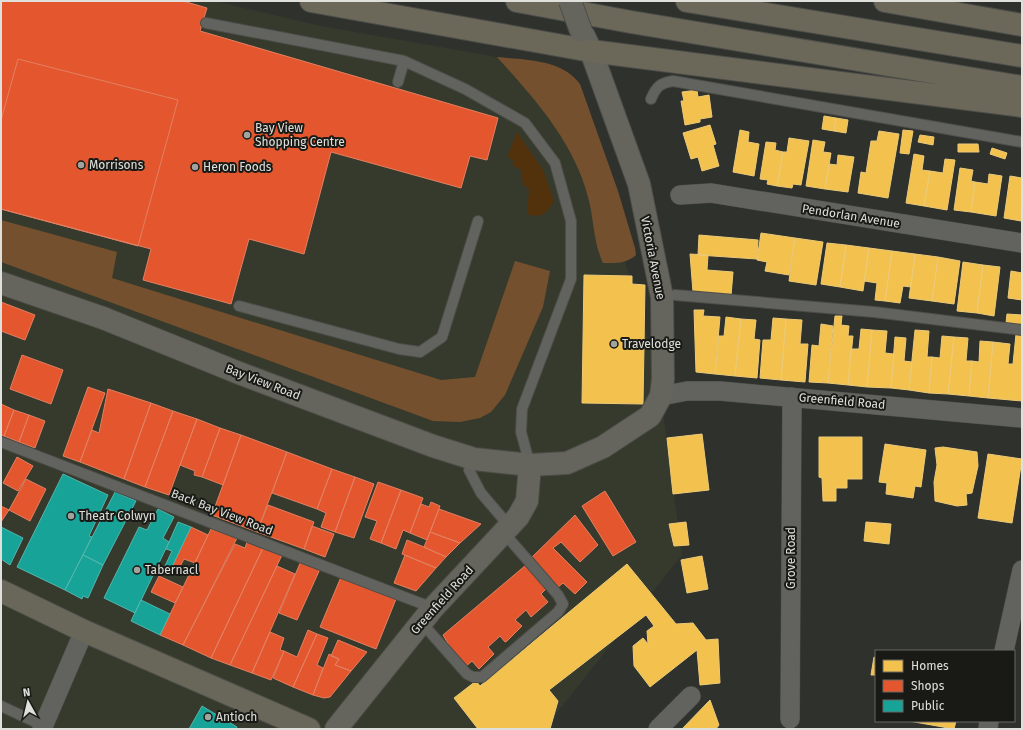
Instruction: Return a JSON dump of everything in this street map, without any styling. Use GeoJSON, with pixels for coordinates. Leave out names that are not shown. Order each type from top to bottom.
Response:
{"type":"FeatureCollection","features":[{"type":"Feature","properties":{"kind":"highway"},"geometry":{"type":"LineString","coordinates":[[311,1],[591,51],[1022,106]]}},
{"type":"Feature","properties":{"kind":"highway"},"geometry":{"type":"LineString","coordinates":[[517,1],[631,22],[1022,87]]}},
{"type":"Feature","properties":{"kind":"highway"},"geometry":{"type":"LineString","coordinates":[[687,1],[1022,56]]}},
{"type":"Feature","properties":{"kind":"highway"},"geometry":{"type":"LineString","coordinates":[[885,1],[1022,25]]}},
{"type":"Feature","properties":{"kind":"main road","name":"Victoria Avenue"},"geometry":{"type":"LineString","coordinates":[[530,465],[567,463],[603,447],[650,416],[661,396],[663,378],[662,304],[639,184],[591,51],[581,31],[570,1]]}},
{"type":"Feature","properties":{"kind":"main road","name":"Bay View Road"},"geometry":{"type":"LineString","coordinates":[[1,283],[103,318],[370,423],[474,459],[530,465]]}},
{"type":"Feature","properties":{"kind":"main road","name":"Greenfield Road"},"geometry":{"type":"LineString","coordinates":[[336,729],[427,615],[518,517],[527,501],[530,465]]}},
{"type":"Feature","properties":{"kind":"main road"},"geometry":{"type":"LineString","coordinates":[[1,591],[84,632],[309,729]]}},
{"type":"Feature","properties":{"kind":"street","name":"Pendorlan Avenue"},"geometry":{"type":"LineString","coordinates":[[680,195],[711,193],[1022,243]]}},
{"type":"Feature","properties":{"kind":"street","name":"Greenfield Road"},"geometry":{"type":"LineString","coordinates":[[661,396],[687,391],[720,391],[1022,418]]}},
{"type":"Feature","properties":{"kind":"street","name":"Grove Road"},"geometry":{"type":"LineString","coordinates":[[790,719],[792,397]]}},
{"type":"Feature","properties":{"kind":"street"},"geometry":{"type":"LineString","coordinates":[[1004,650],[1022,570]]}},
{"type":"Feature","properties":{"kind":"street"},"geometry":{"type":"LineString","coordinates":[[45,728],[84,632]]}},
{"type":"Feature","properties":{"kind":"street"},"geometry":{"type":"LineString","coordinates":[[658,729],[691,696]]}},
{"type":"Feature","properties":{"kind":"lane"},"geometry":{"type":"LineString","coordinates":[[206,23],[404,61],[465,89],[525,123],[555,163],[572,221],[571,279],[522,409],[521,432],[530,465]]}},
{"type":"Feature","properties":{"kind":"lane"},"geometry":{"type":"LineString","coordinates":[[398,82],[404,61]]}},
{"type":"Feature","properties":{"kind":"lane"},"geometry":{"type":"LineString","coordinates":[[651,99],[656,88],[663,82],[673,81],[1022,142]]}},
{"type":"Feature","properties":{"kind":"lane"},"geometry":{"type":"LineString","coordinates":[[239,306],[399,349],[420,352],[442,336],[478,221]]}},
{"type":"Feature","properties":{"kind":"lane"},"geometry":{"type":"LineString","coordinates":[[675,295],[874,312],[1022,330]]}},
{"type":"Feature","properties":{"kind":"lane","name":"Back Bay View Road"},"geometry":{"type":"LineString","coordinates":[[1,442],[427,615]]}},
{"type":"Feature","properties":{"kind":"lane"},"geometry":{"type":"LineString","coordinates":[[427,615],[466,674],[473,677],[482,677],[558,612],[562,604],[558,595],[507,530],[481,493],[470,470],[474,459]]}},
{"type":"Feature","properties":{"kind":"lane"},"geometry":{"type":"LineString","coordinates":[[1,706],[45,728]]}},
{"type":"Feature","properties":{"kind":"shaded area"},"geometry":{"type":"Polygon","coordinates":[[[1,1],[214,1],[321,26],[497,57],[540,62],[563,88],[622,252],[642,315],[661,396],[682,555],[544,729],[1,729],[1,1]]]}},
{"type":"Feature","properties":{"kind":"shaded area"},"geometry":{"type":"Polygon","coordinates":[[[497,57],[531,60],[553,65],[572,76],[580,84],[618,191],[635,248],[636,255],[632,258],[621,262],[603,263],[597,247],[588,197],[582,177],[573,158],[563,139],[551,122],[525,88],[497,57]]]}},
{"type":"Feature","properties":{"kind":"shaded area"},"geometry":{"type":"Polygon","coordinates":[[[517,132],[543,170],[554,201],[546,212],[541,215],[527,215],[529,189],[523,185],[521,170],[512,165],[514,160],[507,157],[517,132]]]}},
{"type":"Feature","properties":{"kind":"shaded area"},"geometry":{"type":"Polygon","coordinates":[[[1,220],[117,252],[112,278],[441,380],[475,377],[515,261],[550,271],[543,307],[505,395],[491,412],[480,418],[460,422],[433,421],[1,262],[1,220]]]}},
{"type":"Feature","properties":{"kind":"building: Homes"},"geometry":{"type":"Polygon","coordinates":[[[697,90],[698,97],[709,95],[712,117],[700,119],[700,122],[685,125],[681,101],[684,101],[682,92],[697,90]]]}},
{"type":"Feature","properties":{"kind":"building: Homes"},"geometry":{"type":"Polygon","coordinates":[[[824,116],[836,118],[834,131],[822,129],[824,116]]]}},
{"type":"Feature","properties":{"kind":"building: Homes"},"geometry":{"type":"Polygon","coordinates":[[[836,118],[848,120],[846,133],[834,131],[836,118]]]}},
{"type":"Feature","properties":{"kind":"building: Homes"},"geometry":{"type":"Polygon","coordinates":[[[710,125],[716,144],[713,145],[719,166],[702,171],[698,157],[691,159],[683,133],[710,125]]]}},
{"type":"Feature","properties":{"kind":"building: Homes"},"geometry":{"type":"Polygon","coordinates":[[[740,130],[749,132],[748,142],[759,144],[754,176],[733,172],[740,130]]]}},
{"type":"Feature","properties":{"kind":"building: Homes"},"geometry":{"type":"Polygon","coordinates":[[[903,130],[913,131],[909,154],[900,153],[903,130]]]}},
{"type":"Feature","properties":{"kind":"building: Homes"},"geometry":{"type":"Polygon","coordinates":[[[879,131],[899,134],[888,198],[858,193],[861,172],[866,173],[871,141],[877,141],[879,131]]]}},
{"type":"Feature","properties":{"kind":"building: Homes"},"geometry":{"type":"Polygon","coordinates":[[[920,135],[934,137],[933,145],[918,142],[920,135]]]}},
{"type":"Feature","properties":{"kind":"building: Homes"},"geometry":{"type":"Polygon","coordinates":[[[789,138],[809,141],[801,185],[793,184],[792,188],[777,186],[783,152],[787,152],[789,138]]]}},
{"type":"Feature","properties":{"kind":"building: Homes"},"geometry":{"type":"Polygon","coordinates":[[[813,140],[825,142],[823,152],[831,153],[825,189],[806,186],[813,140]]]}},
{"type":"Feature","properties":{"kind":"building: Homes"},"geometry":{"type":"Polygon","coordinates":[[[766,142],[776,143],[775,150],[783,152],[777,186],[767,184],[768,180],[760,179],[766,142]]]}},
{"type":"Feature","properties":{"kind":"building: Homes"},"geometry":{"type":"Polygon","coordinates":[[[958,144],[978,144],[979,152],[958,152],[958,144]]]}},
{"type":"Feature","properties":{"kind":"building: Homes"},"geometry":{"type":"Polygon","coordinates":[[[992,148],[1007,153],[1005,159],[990,154],[992,148]]]}},
{"type":"Feature","properties":{"kind":"building: Homes"},"geometry":{"type":"Polygon","coordinates":[[[914,154],[924,156],[922,170],[930,171],[924,206],[906,203],[914,154]]]}},
{"type":"Feature","properties":{"kind":"building: Homes"},"geometry":{"type":"Polygon","coordinates":[[[838,155],[854,157],[848,192],[825,189],[829,164],[837,165],[838,155]]]}},
{"type":"Feature","properties":{"kind":"building: Homes"},"geometry":{"type":"Polygon","coordinates":[[[945,159],[955,160],[947,210],[924,206],[930,171],[943,173],[945,159]]]}},
{"type":"Feature","properties":{"kind":"building: Homes"},"geometry":{"type":"Polygon","coordinates":[[[960,168],[973,170],[971,181],[975,182],[971,212],[954,210],[960,168]]]}},
{"type":"Feature","properties":{"kind":"building: Homes"},"geometry":{"type":"Polygon","coordinates":[[[989,174],[1002,176],[996,216],[971,212],[975,182],[988,184],[989,174]]]}},
{"type":"Feature","properties":{"kind":"building: Homes"},"geometry":{"type":"Polygon","coordinates":[[[1010,176],[1022,178],[1021,221],[1004,218],[1010,176]]]}},
{"type":"Feature","properties":{"kind":"building: Homes"},"geometry":{"type":"Polygon","coordinates":[[[761,233],[795,238],[789,275],[765,271],[767,262],[757,260],[761,233]]]}},
{"type":"Feature","properties":{"kind":"building: Homes"},"geometry":{"type":"Polygon","coordinates":[[[699,235],[758,240],[757,259],[698,255],[699,235]]]}},
{"type":"Feature","properties":{"kind":"building: Homes"},"geometry":{"type":"Polygon","coordinates":[[[795,238],[823,242],[816,285],[789,281],[795,238]]]}},
{"type":"Feature","properties":{"kind":"building: Homes"},"geometry":{"type":"Polygon","coordinates":[[[827,243],[846,245],[840,287],[821,284],[827,243]]]}},
{"type":"Feature","properties":{"kind":"building: Homes"},"geometry":{"type":"Polygon","coordinates":[[[846,245],[869,248],[863,291],[840,287],[846,245]]]}},
{"type":"Feature","properties":{"kind":"building: Homes"},"geometry":{"type":"Polygon","coordinates":[[[869,248],[892,251],[885,301],[875,300],[877,283],[864,281],[869,248]]]}},
{"type":"Feature","properties":{"kind":"building: Homes"},"geometry":{"type":"Polygon","coordinates":[[[892,251],[915,254],[911,287],[903,286],[900,303],[885,301],[892,251]]]}},
{"type":"Feature","properties":{"kind":"building: Homes"},"geometry":{"type":"Polygon","coordinates":[[[690,254],[708,255],[707,270],[733,272],[731,296],[693,292],[690,254]]]}},
{"type":"Feature","properties":{"kind":"building: Homes"},"geometry":{"type":"Polygon","coordinates":[[[915,254],[938,257],[932,301],[909,298],[915,254]]]}},
{"type":"Feature","properties":{"kind":"building: Homes"},"geometry":{"type":"Polygon","coordinates":[[[938,257],[960,261],[954,304],[932,301],[938,257]]]}},
{"type":"Feature","properties":{"kind":"building: Homes"},"geometry":{"type":"Polygon","coordinates":[[[963,262],[983,265],[977,313],[957,311],[963,262]]]}},
{"type":"Feature","properties":{"kind":"building: Homes"},"geometry":{"type":"Polygon","coordinates":[[[983,265],[1000,267],[994,316],[977,313],[983,265]]]}},
{"type":"Feature","properties":{"kind":"building: Homes"},"geometry":{"type":"Polygon","coordinates":[[[1011,271],[1022,273],[1022,300],[1008,298],[1011,271]]]}},
{"type":"Feature","properties":{"kind":"building: Homes","name":"Travelodge"},"geometry":{"type":"Polygon","coordinates":[[[584,275],[632,276],[632,284],[645,285],[643,404],[582,403],[584,275]]]}},
{"type":"Feature","properties":{"kind":"building: Homes"},"geometry":{"type":"Polygon","coordinates":[[[694,310],[704,310],[703,316],[720,317],[715,374],[696,372],[694,310]]]}},
{"type":"Feature","properties":{"kind":"building: Homes"},"geometry":{"type":"Polygon","coordinates":[[[1007,314],[1022,315],[1022,325],[1006,323],[1007,314]]]}},
{"type":"Feature","properties":{"kind":"building: Homes"},"geometry":{"type":"Polygon","coordinates":[[[835,316],[842,316],[841,325],[849,326],[848,336],[853,336],[848,385],[828,383],[835,316]]]}},
{"type":"Feature","properties":{"kind":"building: Homes"},"geometry":{"type":"Polygon","coordinates":[[[726,317],[741,319],[735,376],[715,374],[719,336],[724,336],[726,317]]]}},
{"type":"Feature","properties":{"kind":"building: Homes"},"geometry":{"type":"Polygon","coordinates":[[[773,318],[786,319],[781,380],[760,378],[763,340],[771,340],[773,318]]]}},
{"type":"Feature","properties":{"kind":"building: Homes"},"geometry":{"type":"Polygon","coordinates":[[[741,319],[756,320],[754,339],[760,340],[757,378],[735,376],[741,319]]]}},
{"type":"Feature","properties":{"kind":"building: Homes"},"geometry":{"type":"Polygon","coordinates":[[[786,319],[802,320],[800,344],[808,344],[805,382],[781,380],[786,319]]]}},
{"type":"Feature","properties":{"kind":"building: Homes"},"geometry":{"type":"Polygon","coordinates":[[[821,324],[833,326],[828,383],[809,382],[812,345],[819,346],[821,324]]]}},
{"type":"Feature","properties":{"kind":"building: Homes"},"geometry":{"type":"Polygon","coordinates":[[[861,329],[872,330],[867,387],[848,385],[851,349],[859,349],[861,329]]]}},
{"type":"Feature","properties":{"kind":"building: Homes"},"geometry":{"type":"Polygon","coordinates":[[[872,330],[887,331],[885,353],[894,354],[891,388],[867,387],[872,330]]]}},
{"type":"Feature","properties":{"kind":"building: Homes"},"geometry":{"type":"Polygon","coordinates":[[[915,330],[929,331],[927,357],[932,357],[929,393],[909,390],[915,330]]]}},
{"type":"Feature","properties":{"kind":"building: Homes"},"geometry":{"type":"Polygon","coordinates":[[[1016,334],[1022,335],[1022,401],[988,398],[993,342],[1010,344],[1008,364],[1013,364],[1016,334]]]}},
{"type":"Feature","properties":{"kind":"building: Homes"},"geometry":{"type":"Polygon","coordinates":[[[942,336],[954,337],[948,394],[929,393],[932,357],[940,358],[942,336]]]}},
{"type":"Feature","properties":{"kind":"building: Homes"},"geometry":{"type":"Polygon","coordinates":[[[895,337],[906,338],[904,361],[912,362],[909,390],[891,388],[895,337]]]}},
{"type":"Feature","properties":{"kind":"building: Homes"},"geometry":{"type":"Polygon","coordinates":[[[954,337],[968,338],[966,361],[972,361],[969,396],[948,394],[954,337]]]}},
{"type":"Feature","properties":{"kind":"building: Homes"},"geometry":{"type":"Polygon","coordinates":[[[980,341],[993,342],[988,398],[969,396],[972,361],[979,362],[980,341]]]}},
{"type":"Feature","properties":{"kind":"building: Homes"},"geometry":{"type":"Polygon","coordinates":[[[702,434],[709,490],[673,494],[667,438],[702,434]]]}},
{"type":"Feature","properties":{"kind":"building: Homes"},"geometry":{"type":"Polygon","coordinates":[[[819,437],[862,437],[862,479],[847,479],[847,488],[836,488],[836,501],[823,501],[822,478],[819,477],[819,437]]]}},
{"type":"Feature","properties":{"kind":"building: Homes"},"geometry":{"type":"Polygon","coordinates":[[[885,444],[926,450],[921,487],[915,486],[913,498],[886,494],[887,483],[879,482],[885,444]]]}},
{"type":"Feature","properties":{"kind":"building: Homes"},"geometry":{"type":"Polygon","coordinates":[[[943,447],[977,452],[978,466],[972,493],[966,494],[967,505],[957,506],[935,501],[934,482],[937,465],[935,448],[943,447]]]}},
{"type":"Feature","properties":{"kind":"building: Homes"},"geometry":{"type":"Polygon","coordinates":[[[988,454],[1022,459],[1012,523],[978,518],[988,454]]]}},
{"type":"Feature","properties":{"kind":"building: Homes"},"geometry":{"type":"Polygon","coordinates":[[[686,522],[689,545],[674,546],[669,524],[686,522]]]}},
{"type":"Feature","properties":{"kind":"building: Homes"},"geometry":{"type":"Polygon","coordinates":[[[866,522],[891,524],[889,544],[864,541],[866,522]]]}},
{"type":"Feature","properties":{"kind":"building: Homes"},"geometry":{"type":"Polygon","coordinates":[[[702,556],[708,589],[687,593],[681,560],[702,556]]]}},
{"type":"Feature","properties":{"kind":"building: Homes"},"geometry":{"type":"Polygon","coordinates":[[[627,564],[676,624],[693,623],[706,640],[718,639],[720,683],[700,685],[697,650],[650,687],[634,666],[633,646],[643,638],[648,644],[647,631],[654,626],[646,615],[549,690],[558,701],[550,729],[478,729],[454,698],[476,681],[480,686],[627,564]]]}},
{"type":"Feature","properties":{"kind":"building: Homes"},"geometry":{"type":"Polygon","coordinates":[[[874,657],[875,675],[871,675],[874,657]]]}},
{"type":"Feature","properties":{"kind":"building: Homes"},"geometry":{"type":"Polygon","coordinates":[[[710,700],[719,725],[716,729],[682,729],[710,700]]]}},
{"type":"Feature","properties":{"kind":"building: Homes"},"geometry":{"type":"Polygon","coordinates":[[[915,722],[956,722],[954,729],[915,722]]]}},
{"type":"Feature","properties":{"kind":"building: Shops","name":"Bay View Shopping Centre"},"geometry":{"type":"Polygon","coordinates":[[[1,1],[183,1],[207,8],[200,31],[498,118],[487,160],[470,156],[461,188],[331,152],[304,254],[249,239],[231,304],[143,280],[151,249],[1,209],[1,1]]]}},
{"type":"Feature","properties":{"kind":"building: Shops","name":"Morrisons"},"geometry":{"type":"Polygon","coordinates":[[[18,59],[178,100],[138,246],[1,209],[1,120],[18,59]]]}},
{"type":"Feature","properties":{"kind":"building: Shops"},"geometry":{"type":"Polygon","coordinates":[[[1,302],[35,315],[25,340],[1,331],[1,302]]]}},
{"type":"Feature","properties":{"kind":"building: Shops"},"geometry":{"type":"Polygon","coordinates":[[[22,355],[63,370],[51,404],[10,389],[22,355]]]}},
{"type":"Feature","properties":{"kind":"building: Shops"},"geometry":{"type":"Polygon","coordinates":[[[88,387],[105,393],[80,462],[63,456],[88,387]]]}},
{"type":"Feature","properties":{"kind":"building: Shops"},"geometry":{"type":"Polygon","coordinates":[[[108,389],[151,403],[124,479],[80,462],[92,430],[99,433],[108,389]]]}},
{"type":"Feature","properties":{"kind":"building: Shops"},"geometry":{"type":"Polygon","coordinates":[[[151,403],[173,411],[145,487],[124,479],[151,403]]]}},
{"type":"Feature","properties":{"kind":"building: Shops"},"geometry":{"type":"Polygon","coordinates":[[[1,404],[14,410],[4,436],[1,435],[1,404]]]}},
{"type":"Feature","properties":{"kind":"building: Shops"},"geometry":{"type":"Polygon","coordinates":[[[14,410],[29,415],[19,442],[4,436],[14,410]]]}},
{"type":"Feature","properties":{"kind":"building: Shops"},"geometry":{"type":"Polygon","coordinates":[[[173,411],[197,419],[169,495],[145,487],[173,411]]]}},
{"type":"Feature","properties":{"kind":"building: Shops"},"geometry":{"type":"Polygon","coordinates":[[[29,415],[45,421],[35,448],[19,442],[29,415]]]}},
{"type":"Feature","properties":{"kind":"building: Shops"},"geometry":{"type":"Polygon","coordinates":[[[197,419],[220,428],[202,477],[194,475],[195,471],[180,465],[197,419]]]}},
{"type":"Feature","properties":{"kind":"building: Shops"},"geometry":{"type":"Polygon","coordinates":[[[220,428],[241,435],[223,485],[202,477],[220,428]]]}},
{"type":"Feature","properties":{"kind":"building: Shops"},"geometry":{"type":"Polygon","coordinates":[[[241,435],[287,452],[257,532],[212,515],[241,435]]]}},
{"type":"Feature","properties":{"kind":"building: Shops"},"geometry":{"type":"Polygon","coordinates":[[[287,452],[332,469],[317,509],[272,493],[287,452]]]}},
{"type":"Feature","properties":{"kind":"building: Shops"},"geometry":{"type":"Polygon","coordinates":[[[17,457],[33,466],[18,491],[3,483],[17,457]]]}},
{"type":"Feature","properties":{"kind":"building: Shops"},"geometry":{"type":"Polygon","coordinates":[[[332,469],[355,477],[335,532],[321,527],[326,513],[317,509],[332,469]]]}},
{"type":"Feature","properties":{"kind":"building: Shops"},"geometry":{"type":"Polygon","coordinates":[[[355,477],[374,484],[354,538],[335,532],[355,477]]]}},
{"type":"Feature","properties":{"kind":"building: Shops"},"geometry":{"type":"Polygon","coordinates":[[[26,479],[46,489],[30,521],[9,510],[26,479]]]}},
{"type":"Feature","properties":{"kind":"building: Shops"},"geometry":{"type":"Polygon","coordinates":[[[378,482],[401,490],[381,543],[370,539],[377,521],[365,517],[378,482]]]}},
{"type":"Feature","properties":{"kind":"building: Shops"},"geometry":{"type":"Polygon","coordinates":[[[401,490],[423,498],[410,533],[403,530],[396,549],[381,543],[401,490]]]}},
{"type":"Feature","properties":{"kind":"building: Shops"},"geometry":{"type":"Polygon","coordinates":[[[605,491],[636,542],[613,556],[582,506],[605,491]]]}},
{"type":"Feature","properties":{"kind":"building: Shops"},"geometry":{"type":"Polygon","coordinates":[[[431,502],[440,506],[427,540],[410,533],[421,504],[429,507],[431,502]]]}},
{"type":"Feature","properties":{"kind":"building: Shops"},"geometry":{"type":"Polygon","coordinates":[[[268,505],[314,522],[304,549],[257,532],[268,505]]]}},
{"type":"Feature","properties":{"kind":"building: Shops"},"geometry":{"type":"Polygon","coordinates":[[[1,506],[9,510],[1,522],[1,506]]]}},
{"type":"Feature","properties":{"kind":"building: Shops"},"geometry":{"type":"Polygon","coordinates":[[[439,509],[481,524],[460,543],[430,532],[439,509]]]}},
{"type":"Feature","properties":{"kind":"building: Shops"},"geometry":{"type":"Polygon","coordinates":[[[575,515],[598,545],[580,562],[561,542],[553,548],[587,582],[575,594],[563,583],[557,588],[530,559],[575,515]]]}},
{"type":"Feature","properties":{"kind":"building: Shops"},"geometry":{"type":"Polygon","coordinates":[[[312,526],[334,534],[325,557],[304,549],[312,526]]]}},
{"type":"Feature","properties":{"kind":"building: Shops"},"geometry":{"type":"Polygon","coordinates":[[[191,527],[208,535],[195,563],[184,559],[177,572],[171,569],[191,527]]]}},
{"type":"Feature","properties":{"kind":"building: Shops"},"geometry":{"type":"Polygon","coordinates":[[[211,529],[237,538],[183,645],[160,635],[211,529]]]}},
{"type":"Feature","properties":{"kind":"building: Shops"},"geometry":{"type":"Polygon","coordinates":[[[430,532],[460,543],[446,557],[424,547],[430,532]]]}},
{"type":"Feature","properties":{"kind":"building: Shops"},"geometry":{"type":"Polygon","coordinates":[[[407,540],[446,557],[436,568],[402,554],[407,540]]]}},
{"type":"Feature","properties":{"kind":"building: Shops"},"geometry":{"type":"Polygon","coordinates":[[[247,542],[263,548],[211,658],[183,645],[235,544],[245,548],[247,542]]]}},
{"type":"Feature","properties":{"kind":"building: Shops"},"geometry":{"type":"Polygon","coordinates":[[[263,548],[282,555],[230,665],[211,658],[263,548]]]}},
{"type":"Feature","properties":{"kind":"building: Shops"},"geometry":{"type":"Polygon","coordinates":[[[405,555],[436,568],[416,591],[394,583],[405,555]]]}},
{"type":"Feature","properties":{"kind":"building: Shops"},"geometry":{"type":"Polygon","coordinates":[[[301,561],[320,569],[297,620],[279,613],[301,561]]]}},
{"type":"Feature","properties":{"kind":"building: Shops"},"geometry":{"type":"Polygon","coordinates":[[[526,565],[546,589],[541,594],[548,602],[531,617],[526,610],[515,620],[522,626],[507,641],[505,642],[500,636],[488,647],[494,654],[479,669],[472,661],[465,667],[454,654],[443,635],[526,565]]]}},
{"type":"Feature","properties":{"kind":"building: Shops"},"geometry":{"type":"Polygon","coordinates":[[[277,566],[295,574],[252,673],[230,665],[277,566]]]}},
{"type":"Feature","properties":{"kind":"building: Shops"},"geometry":{"type":"Polygon","coordinates":[[[159,576],[183,587],[175,603],[151,592],[159,576]]]}},
{"type":"Feature","properties":{"kind":"building: Shops"},"geometry":{"type":"Polygon","coordinates":[[[341,577],[396,599],[376,649],[320,627],[341,577]]]}},
{"type":"Feature","properties":{"kind":"building: Shops"},"geometry":{"type":"Polygon","coordinates":[[[308,630],[317,634],[293,687],[273,678],[284,651],[297,657],[308,630]]]}},
{"type":"Feature","properties":{"kind":"building: Shops"},"geometry":{"type":"Polygon","coordinates":[[[270,632],[284,638],[280,650],[284,651],[271,680],[252,673],[270,632]]]}},
{"type":"Feature","properties":{"kind":"building: Shops"},"geometry":{"type":"Polygon","coordinates":[[[317,634],[328,638],[317,665],[323,668],[313,695],[293,687],[317,634]]]}},
{"type":"Feature","properties":{"kind":"building: Shops"},"geometry":{"type":"Polygon","coordinates":[[[338,640],[367,652],[351,671],[335,665],[339,659],[331,656],[338,640]]]}},
{"type":"Feature","properties":{"kind":"building: Shops"},"geometry":{"type":"Polygon","coordinates":[[[329,654],[339,659],[335,665],[351,671],[330,697],[324,698],[313,695],[329,654]]]}},
{"type":"Feature","properties":{"kind":"building: Public","name":"Theatr Colwyn"},"geometry":{"type":"Polygon","coordinates":[[[63,474],[108,495],[89,536],[92,537],[65,590],[17,567],[63,474]]]}},
{"type":"Feature","properties":{"kind":"building: Public"},"geometry":{"type":"Polygon","coordinates":[[[115,492],[136,501],[103,565],[83,555],[115,492]]]}},
{"type":"Feature","properties":{"kind":"building: Public","name":"Tabernacl"},"geometry":{"type":"Polygon","coordinates":[[[158,509],[174,517],[163,538],[169,542],[135,613],[104,598],[139,527],[147,530],[158,509]]]}},
{"type":"Feature","properties":{"kind":"building: Public"},"geometry":{"type":"Polygon","coordinates":[[[178,522],[191,527],[171,569],[165,566],[172,551],[166,549],[178,522]]]}},
{"type":"Feature","properties":{"kind":"building: Public"},"geometry":{"type":"Polygon","coordinates":[[[1,527],[23,538],[10,565],[1,559],[1,527]]]}},
{"type":"Feature","properties":{"kind":"building: Public"},"geometry":{"type":"Polygon","coordinates":[[[83,555],[103,565],[88,598],[83,596],[82,599],[65,590],[83,555]]]}},
{"type":"Feature","properties":{"kind":"building: Public"},"geometry":{"type":"Polygon","coordinates":[[[141,600],[170,614],[160,635],[131,621],[141,600]]]}},
{"type":"Feature","properties":{"kind":"building: Public","name":"Antioch"},"geometry":{"type":"Polygon","coordinates":[[[202,706],[237,727],[236,729],[189,729],[202,706]]]}},
{"type":"Feature","properties":{"kind":"place","name":"Bay View Shopping Centre"},"geometry":{"type":"Point","coordinates":[247,135]}},
{"type":"Feature","properties":{"kind":"place","name":"Morrisons"},"geometry":{"type":"Point","coordinates":[81,165]}},
{"type":"Feature","properties":{"kind":"place","name":"Heron Foods"},"geometry":{"type":"Point","coordinates":[195,167]}},
{"type":"Feature","properties":{"kind":"place","name":"Travelodge"},"geometry":{"type":"Point","coordinates":[614,344]}},
{"type":"Feature","properties":{"kind":"place","name":"Theatr Colwyn"},"geometry":{"type":"Point","coordinates":[71,516]}},
{"type":"Feature","properties":{"kind":"place","name":"Tabernacl"},"geometry":{"type":"Point","coordinates":[137,570]}},
{"type":"Feature","properties":{"kind":"place","name":"Antioch"},"geometry":{"type":"Point","coordinates":[208,717]}}]}
